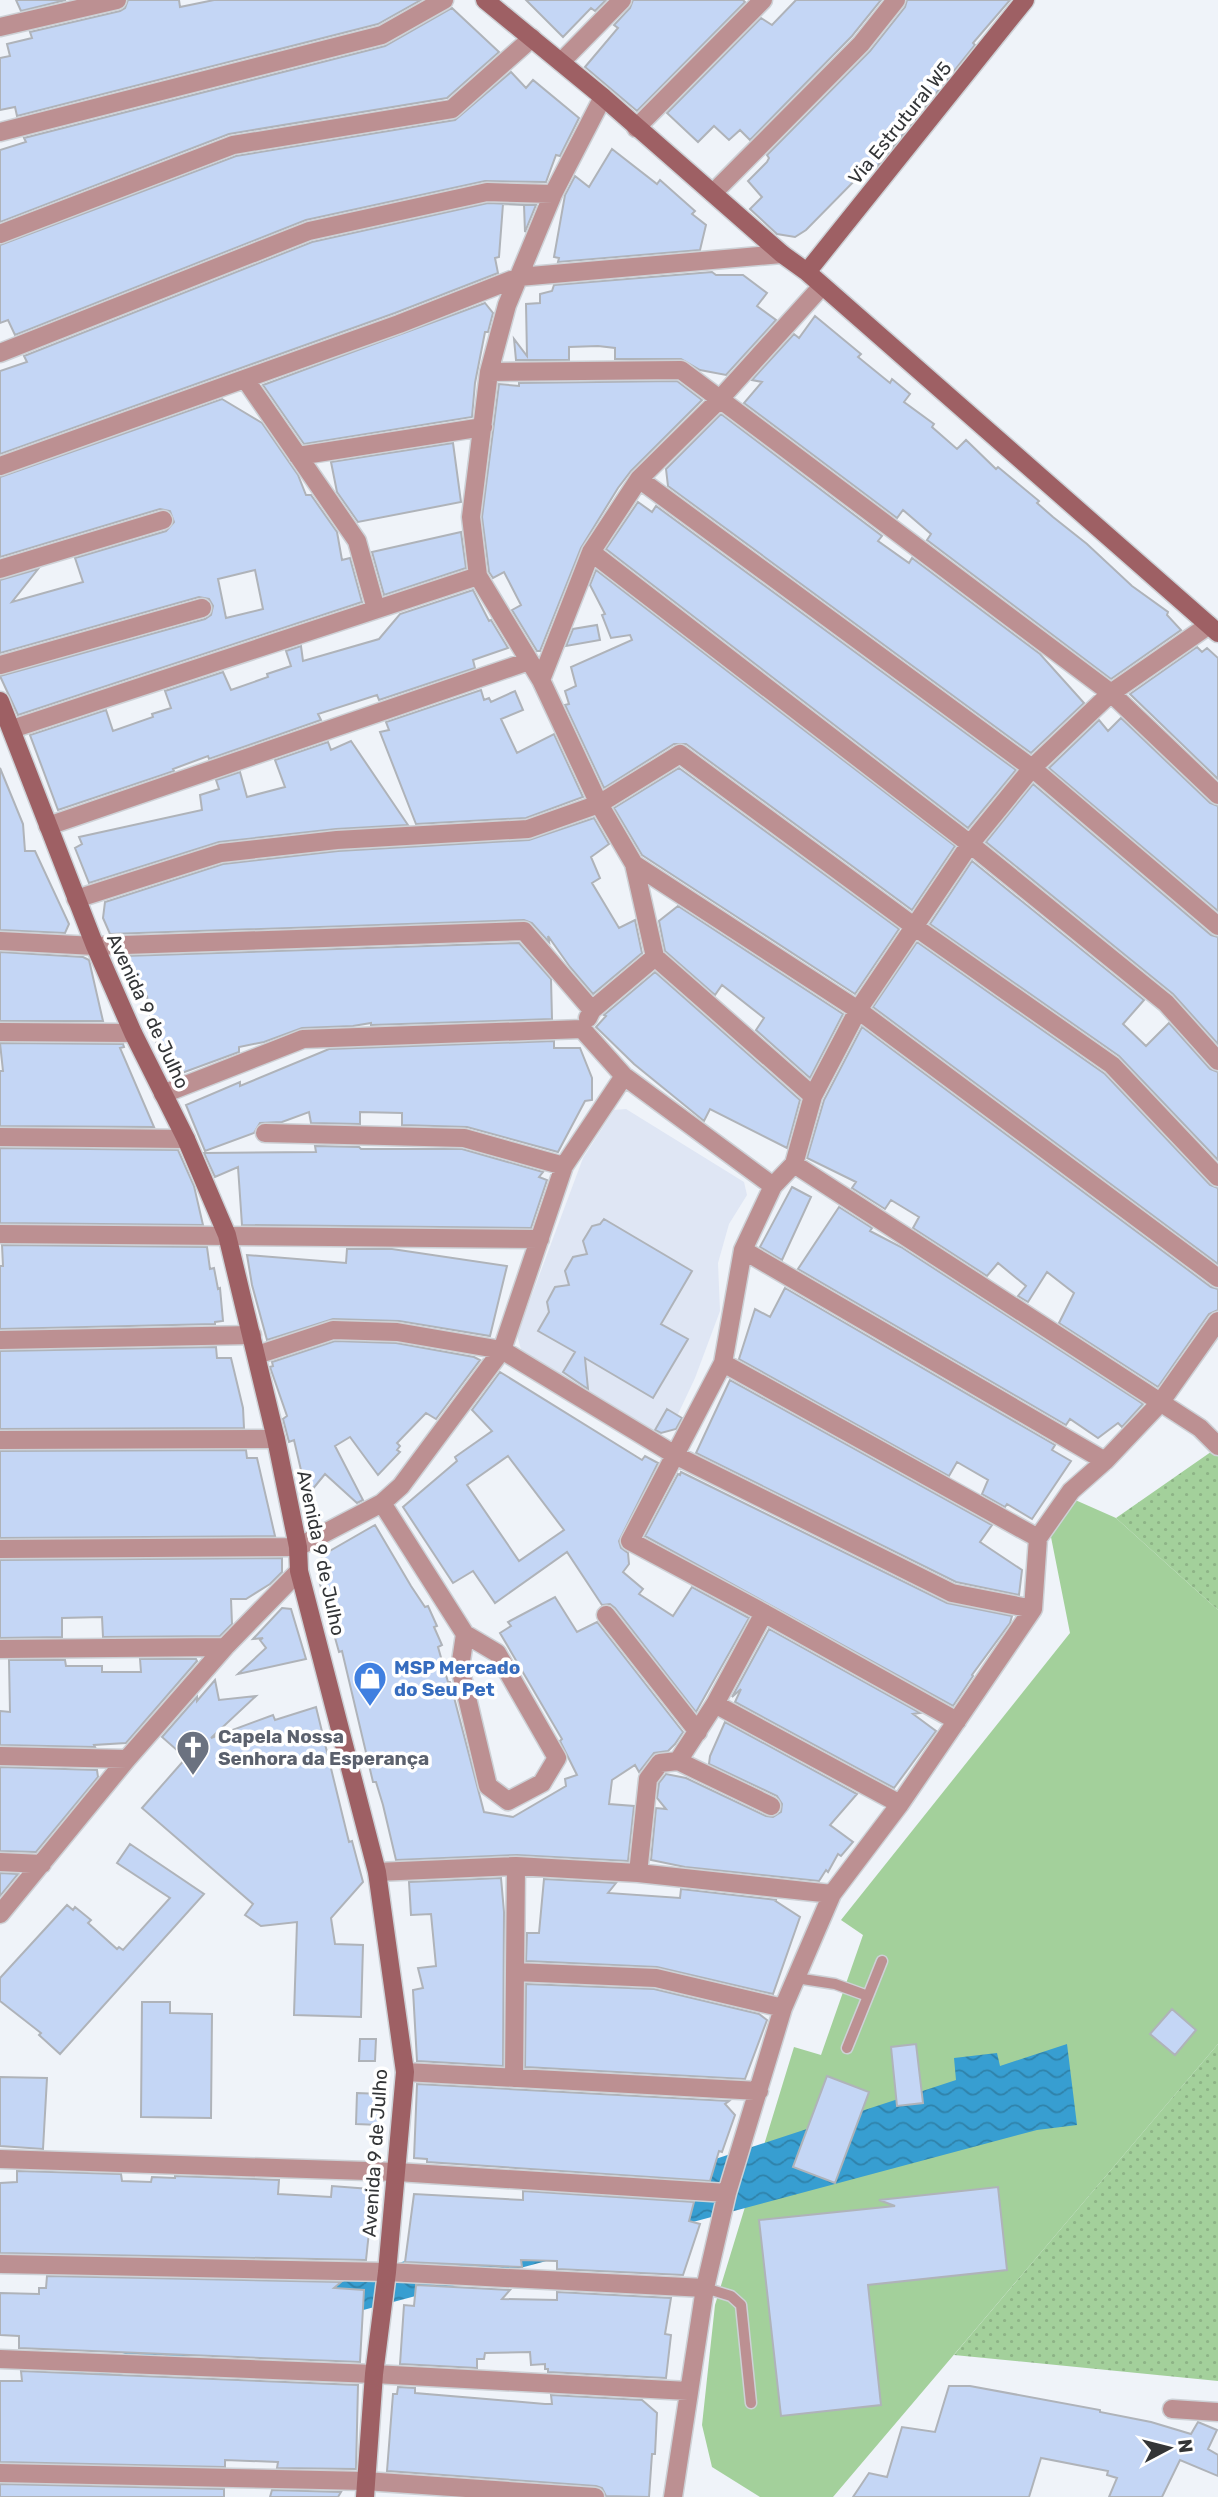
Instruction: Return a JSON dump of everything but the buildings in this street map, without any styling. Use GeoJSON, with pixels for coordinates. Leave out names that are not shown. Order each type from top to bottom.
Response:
{"type":"FeatureCollection","features":[{"type":"Feature","properties":{"kind":"street"},"geometry":{"type":"LineString","coordinates":[[0,27],[117,0]]}},
{"type":"Feature","properties":{"kind":"street"},"geometry":{"type":"LineString","coordinates":[[0,132],[382,35],[444,0]]}},
{"type":"Feature","properties":{"kind":"street"},"geometry":{"type":"LineString","coordinates":[[485,0],[603,97],[782,254],[807,272],[1214,629],[1111,693],[1032,768],[970,844],[858,1010],[813,1096],[794,1164],[774,1186],[743,1250],[723,1363],[631,1541],[957,1721]]}},
{"type":"Feature","properties":{"kind":"street"},"geometry":{"type":"LineString","coordinates":[[561,62],[622,0]]}},
{"type":"Feature","properties":{"kind":"street"},"geometry":{"type":"LineString","coordinates":[[636,128],[763,0]]}},
{"type":"Feature","properties":{"kind":"street"},"geometry":{"type":"LineString","coordinates":[[713,192],[861,44],[896,0]]}},
{"type":"Feature","properties":{"kind":"street","name":"Via Estrutural W5"},"geometry":{"type":"LineString","coordinates":[[807,272],[1026,0]]}},
{"type":"Feature","properties":{"kind":"street"},"geometry":{"type":"LineString","coordinates":[[0,234],[233,145],[452,109],[532,38]]}},
{"type":"Feature","properties":{"kind":"street"},"geometry":{"type":"LineString","coordinates":[[603,97],[553,194],[519,276],[507,305],[489,372],[471,517],[478,576],[541,680],[599,804],[634,864],[655,957],[813,1096]]}},
{"type":"Feature","properties":{"kind":"street"},"geometry":{"type":"LineString","coordinates":[[0,354],[309,231],[487,192],[553,194]]}},
{"type":"Feature","properties":{"kind":"street"},"geometry":{"type":"LineString","coordinates":[[0,466],[399,324],[519,276],[782,254]]}},
{"type":"Feature","properties":{"kind":"street"},"geometry":{"type":"LineString","coordinates":[[541,680],[591,552],[639,479],[719,400],[822,286]]}},
{"type":"Feature","properties":{"kind":"street"},"geometry":{"type":"LineString","coordinates":[[489,372],[681,370],[1111,693],[1218,795]]}},
{"type":"Feature","properties":{"kind":"street"},"geometry":{"type":"LineString","coordinates":[[246,379],[357,541],[376,609]]}},
{"type":"Feature","properties":{"kind":"street"},"geometry":{"type":"LineString","coordinates":[[298,456],[482,427]]}},
{"type":"Feature","properties":{"kind":"street"},"geometry":{"type":"LineString","coordinates":[[639,479],[1032,768],[1218,926]]}},
{"type":"Feature","properties":{"kind":"street"},"geometry":{"type":"LineString","coordinates":[[0,569],[163,520]]}},
{"type":"Feature","properties":{"kind":"street"},"geometry":{"type":"LineString","coordinates":[[591,552],[970,844],[1166,1003],[1218,1061]]}},
{"type":"Feature","properties":{"kind":"street"},"geometry":{"type":"LineString","coordinates":[[12,729],[478,576]]}},
{"type":"Feature","properties":{"kind":"street"},"geometry":{"type":"LineString","coordinates":[[0,666],[202,608]]}},
{"type":"Feature","properties":{"kind":"street"},"geometry":{"type":"LineString","coordinates":[[48,826],[529,660]]}},
{"type":"Feature","properties":{"kind":"street","name":"Avenida 9 de Julho"},"geometry":{"type":"LineString","coordinates":[[0,701],[94,946],[133,1033],[186,1139],[227,1235],[276,1439],[298,1548],[299,1572],[377,1872],[405,2072],[365,2489]]}},
{"type":"Feature","properties":{"kind":"street"},"geometry":{"type":"LineString","coordinates":[[76,899],[221,853],[337,840],[527,829],[599,804],[680,754],[915,928],[1112,1065],[1218,1177]]}},
{"type":"Feature","properties":{"kind":"street"},"geometry":{"type":"LineString","coordinates":[[634,864],[858,1010],[1218,1279]]}},
{"type":"Feature","properties":{"kind":"street"},"geometry":{"type":"LineString","coordinates":[[0,941],[94,946],[524,931],[592,1010]]}},
{"type":"Feature","properties":{"kind":"street"},"geometry":{"type":"LineString","coordinates":[[582,1029],[592,1010],[655,957]]}},
{"type":"Feature","properties":{"kind":"street"},"geometry":{"type":"LineString","coordinates":[[582,1029],[624,1076],[774,1186]]}},
{"type":"Feature","properties":{"kind":"street"},"geometry":{"type":"LineString","coordinates":[[163,1094],[303,1039],[582,1029]]}},
{"type":"Feature","properties":{"kind":"street"},"geometry":{"type":"LineString","coordinates":[[0,1032],[133,1033]]}},
{"type":"Feature","properties":{"kind":"street"},"geometry":{"type":"LineString","coordinates":[[0,1549],[298,1548],[382,1503],[401,1486],[502,1350],[564,1166],[624,1076]]}},
{"type":"Feature","properties":{"kind":"street"},"geometry":{"type":"LineString","coordinates":[[265,1133],[464,1138],[564,1166]]}},
{"type":"Feature","properties":{"kind":"street"},"geometry":{"type":"LineString","coordinates":[[0,1137],[186,1139]]}},
{"type":"Feature","properties":{"kind":"street"},"geometry":{"type":"LineString","coordinates":[[794,1164],[1199,1428],[1218,1446]]}},
{"type":"Feature","properties":{"kind":"street"},"geometry":{"type":"LineString","coordinates":[[0,1234],[540,1239]]}},
{"type":"Feature","properties":{"kind":"street"},"geometry":{"type":"LineString","coordinates":[[743,1250],[1105,1461]]}},
{"type":"Feature","properties":{"kind":"street"},"geometry":{"type":"LineString","coordinates":[[673,2497],[705,2288],[727,2193],[783,2008],[832,1894],[900,1804],[1033,1609],[1038,1538],[1070,1491],[1105,1461],[1160,1403],[1218,1321]]}},
{"type":"Feature","properties":{"kind":"street"},"geometry":{"type":"LineString","coordinates":[[257,1355],[333,1330],[397,1332],[502,1350],[675,1455],[952,1593],[1033,1609]]}},
{"type":"Feature","properties":{"kind":"street"},"geometry":{"type":"LineString","coordinates":[[0,1340],[252,1335]]}},
{"type":"Feature","properties":{"kind":"street"},"geometry":{"type":"LineString","coordinates":[[723,1363],[1038,1538]]}},
{"type":"Feature","properties":{"kind":"street"},"geometry":{"type":"LineString","coordinates":[[0,1440],[276,1439]]}},
{"type":"Feature","properties":{"kind":"street"},"geometry":{"type":"LineString","coordinates":[[382,1503],[465,1634],[498,1653],[557,1758],[542,1783],[508,1801],[488,1786],[460,1668],[465,1634]]}},
{"type":"Feature","properties":{"kind":"street"},"geometry":{"type":"LineString","coordinates":[[0,1914],[127,1759],[225,1647],[299,1572]]}},
{"type":"Feature","properties":{"kind":"street"},"geometry":{"type":"LineString","coordinates":[[678,1761],[715,1703],[764,1613]]}},
{"type":"Feature","properties":{"kind":"street"},"geometry":{"type":"LineString","coordinates":[[606,1615],[698,1732]]}},
{"type":"Feature","properties":{"kind":"street"},"geometry":{"type":"LineString","coordinates":[[0,1649],[225,1647]]}},
{"type":"Feature","properties":{"kind":"street"},"geometry":{"type":"LineString","coordinates":[[715,1703],[900,1804]]}},
{"type":"Feature","properties":{"kind":"street"},"geometry":{"type":"LineString","coordinates":[[0,1756],[127,1759]]}},
{"type":"Feature","properties":{"kind":"street"},"geometry":{"type":"LineString","coordinates":[[638,1873],[648,1779],[660,1763],[678,1761],[771,1805]]}},
{"type":"Feature","properties":{"kind":"street"},"geometry":{"type":"LineString","coordinates":[[0,1862],[42,1864]]}},
{"type":"Feature","properties":{"kind":"street"},"geometry":{"type":"LineString","coordinates":[[377,1872],[516,1866],[638,1873],[832,1894]]}},
{"type":"Feature","properties":{"kind":"street"},"geometry":{"type":"LineString","coordinates":[[514,2078],[516,1866]]}},
{"type":"Feature","properties":{"kind":"street"},"geometry":{"type":"LineString","coordinates":[[515,1972],[656,1978],[783,2008]]}},
{"type":"Feature","properties":{"kind":"street"},"geometry":{"type":"LineString","coordinates":[[405,2072],[759,2091]]}},
{"type":"Feature","properties":{"kind":"street"},"geometry":{"type":"LineString","coordinates":[[0,2159],[397,2172],[727,2193]]}},
{"type":"Feature","properties":{"kind":"street"},"geometry":{"type":"LineString","coordinates":[[0,2264],[387,2272],[705,2288]]}},
{"type":"Feature","properties":{"kind":"street"},"geometry":{"type":"LineString","coordinates":[[0,2359],[374,2374],[688,2391]]}},
{"type":"Feature","properties":{"kind":"street"},"geometry":{"type":"LineString","coordinates":[[1172,2409],[1218,2412]]}},
{"type":"Feature","properties":{"kind":"street"},"geometry":{"type":"LineString","coordinates":[[0,2473],[594,2497]]}},
{"type":"Feature","properties":{"kind":"lane"},"geometry":{"type":"LineString","coordinates":[[847,2048],[882,1961]]}},
{"type":"Feature","properties":{"kind":"lane"},"geometry":{"type":"LineString","coordinates":[[796,1978],[835,1984],[868,1996]]}},
{"type":"Feature","properties":{"kind":"lane"},"geometry":{"type":"LineString","coordinates":[[705,2288],[731,2297],[741,2305],[751,2403]]}},
{"type":"Feature","properties":{"kind":"shaded area"},"geometry":{"type":"Polygon","coordinates":[[[626,1109],[744,1182],[747,1195],[729,1224],[718,1263],[720,1311],[695,1378],[671,1429],[657,1433],[522,1353],[517,1335],[583,1158],[614,1110],[626,1109]]]}},
{"type":"Feature","properties":{"kind":"green space"},"geometry":{"type":"Polygon","coordinates":[[[1218,1447],[1218,1610],[1116,1518],[1218,1447]]]}},
{"type":"Feature","properties":{"kind":"green space"},"geometry":{"type":"Polygon","coordinates":[[[1073,1499],[1116,1518],[1218,1610],[1218,2044],[833,2497],[760,2497],[712,2467],[702,2425],[715,2305],[794,2047],[821,2055],[863,1935],[841,1920],[1070,1633],[1050,1532],[1073,1499]]]}},
{"type":"Feature","properties":{"kind":"green space"},"geometry":{"type":"Polygon","coordinates":[[[1218,2044],[1218,2381],[954,2355],[964,2343],[1218,2044]]]}},
{"type":"Feature","properties":{"kind":"water"},"geometry":{"type":"Polygon","coordinates":[[[1067,2044],[1077,2125],[1037,2130],[0,2407],[0,2394],[956,2080],[954,2058],[997,2053],[1000,2066],[1067,2044]]]}},
{"type":"Feature","properties":{"kind":"place","name":"MSP Mercado do Seu Pet"},"geometry":{"type":"Point","coordinates":[370,1708]}},
{"type":"Feature","properties":{"kind":"place","name":"Capela Nossa Senhora da Esperança"},"geometry":{"type":"Point","coordinates":[193,1777]}}]}
